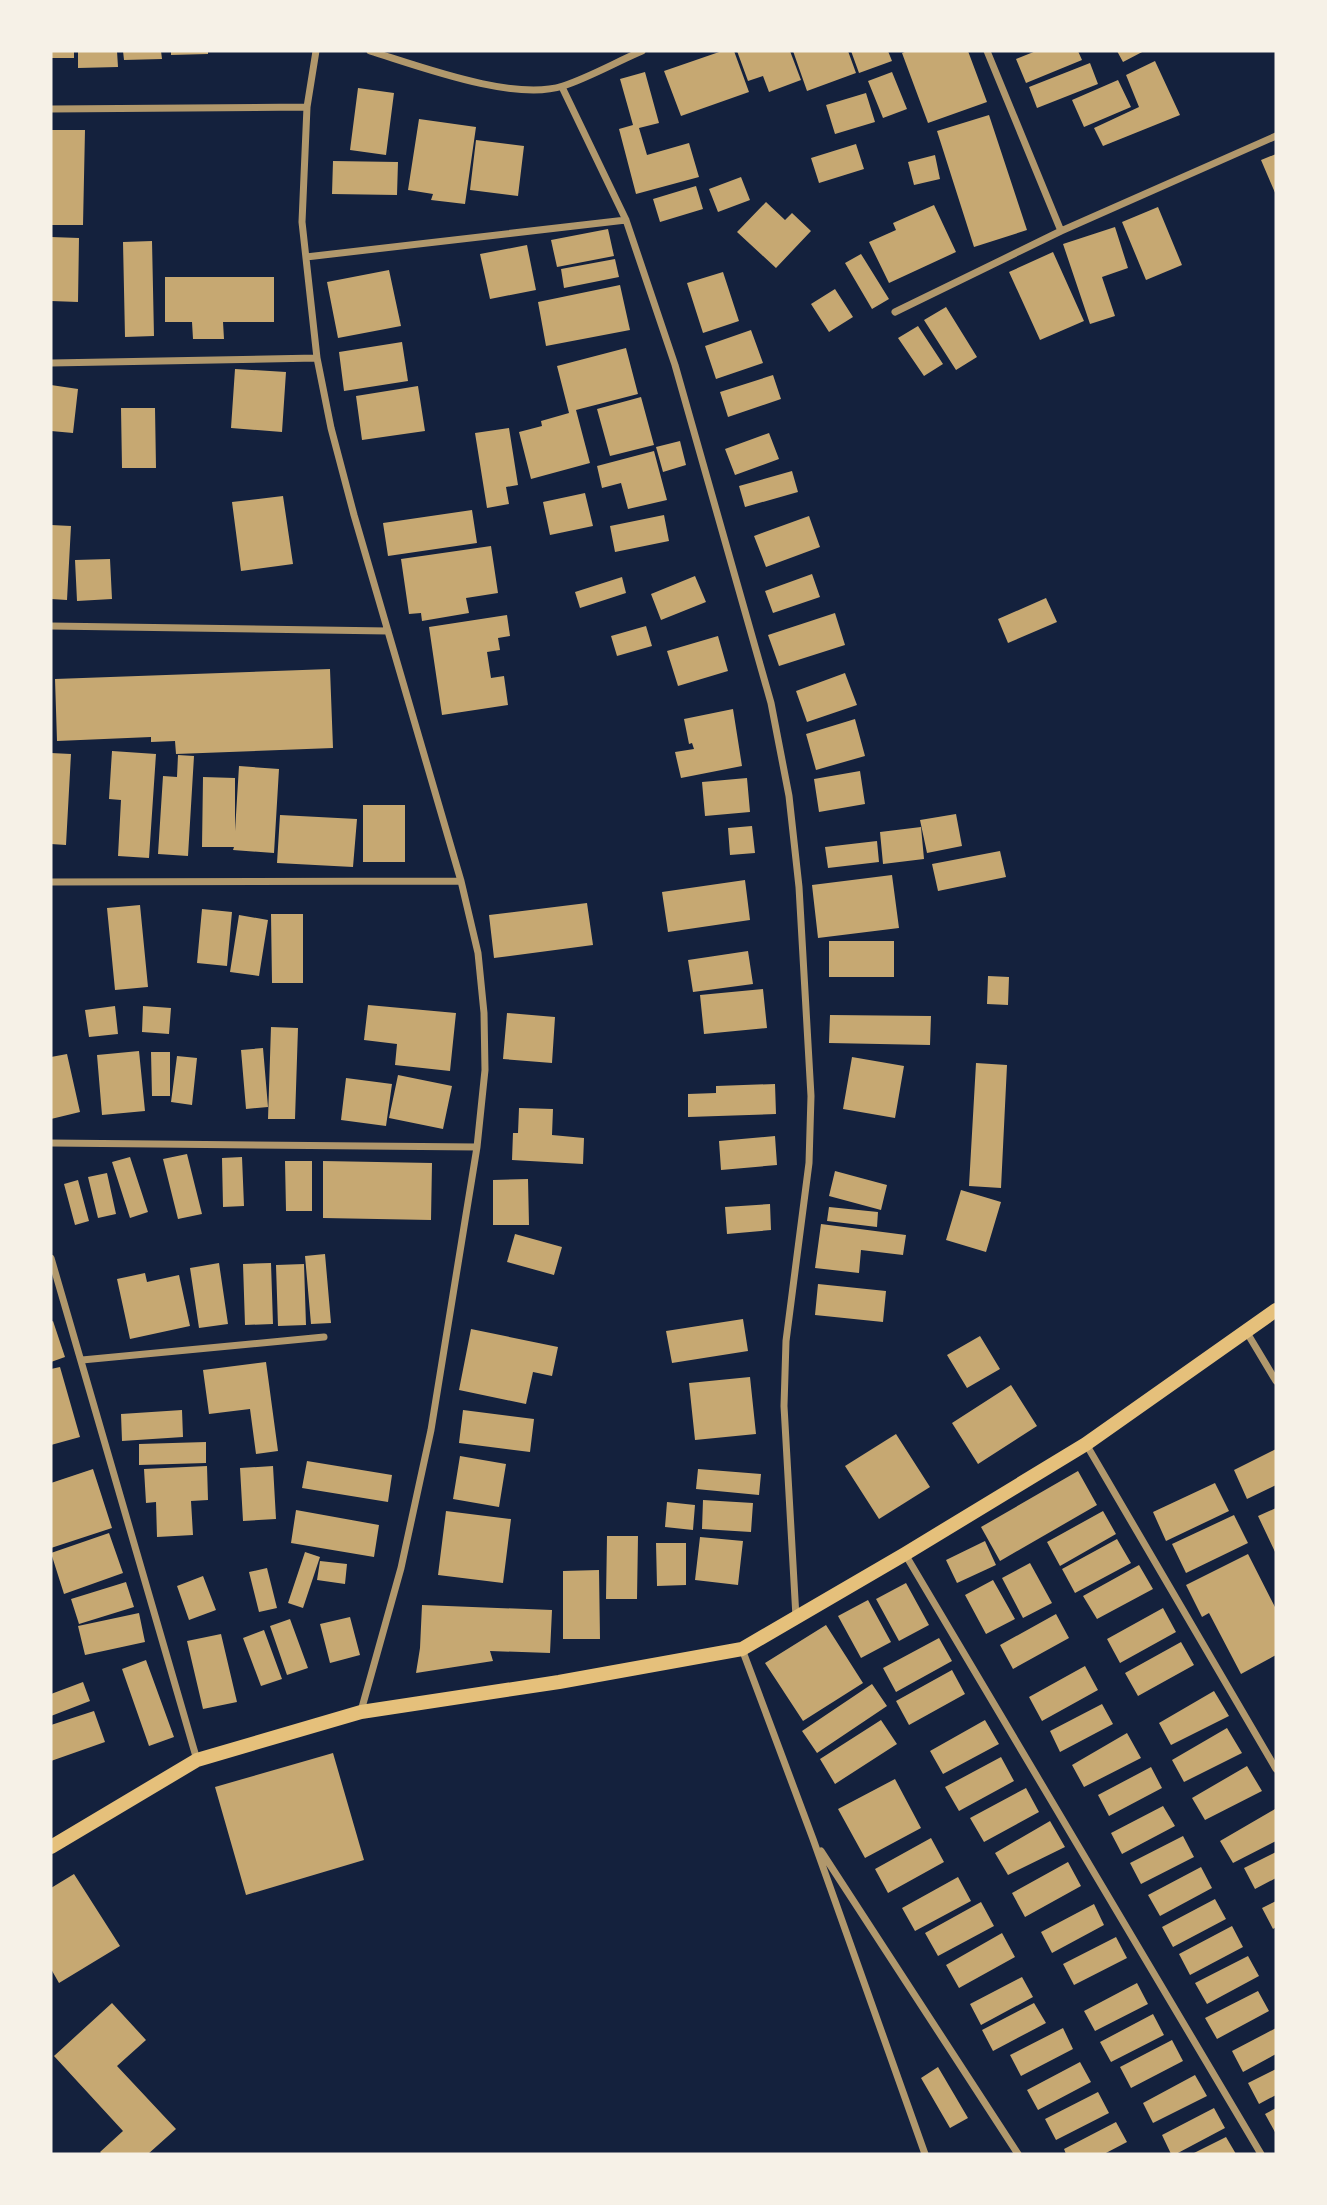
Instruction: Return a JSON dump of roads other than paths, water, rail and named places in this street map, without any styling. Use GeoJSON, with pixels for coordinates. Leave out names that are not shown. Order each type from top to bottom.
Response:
{"type":"FeatureCollection","features":[{"type":"Feature","properties":{"kind":"main road"},"geometry":{"type":"LineString","coordinates":[[51,1847],[197,1760],[361,1712],[558,1682],[742,1649],[1086,1444],[1276,1310]]}},
{"type":"Feature","properties":{"kind":"street"},"geometry":{"type":"LineString","coordinates":[[316,51],[307,107],[302,222],[317,358],[331,428],[354,514],[461,881],[478,953],[484,1013],[485,1070],[477,1147],[431,1430],[401,1568],[361,1712]]}},
{"type":"Feature","properties":{"kind":"street"},"geometry":{"type":"LineString","coordinates":[[370,51],[473,83],[532,89],[562,87],[642,51]]}},
{"type":"Feature","properties":{"kind":"street"},"geometry":{"type":"LineString","coordinates":[[987,51],[1061,231]]}},
{"type":"Feature","properties":{"kind":"street"},"geometry":{"type":"LineString","coordinates":[[562,87],[626,220],[675,365],[771,703],[789,796],[799,887],[811,1096],[808,1163],[786,1341],[784,1406],[796,1618]]}},
{"type":"Feature","properties":{"kind":"street"},"geometry":{"type":"LineString","coordinates":[[51,109],[307,107]]}},
{"type":"Feature","properties":{"kind":"street"},"geometry":{"type":"LineString","coordinates":[[895,312],[1061,231],[1276,136]]}},
{"type":"Feature","properties":{"kind":"street"},"geometry":{"type":"LineString","coordinates":[[306,257],[626,220]]}},
{"type":"Feature","properties":{"kind":"street"},"geometry":{"type":"LineString","coordinates":[[51,363],[317,358]]}},
{"type":"Feature","properties":{"kind":"street"},"geometry":{"type":"LineString","coordinates":[[51,626],[388,631]]}},
{"type":"Feature","properties":{"kind":"street"},"geometry":{"type":"LineString","coordinates":[[51,882],[461,881]]}},
{"type":"Feature","properties":{"kind":"street"},"geometry":{"type":"LineString","coordinates":[[51,1143],[477,1147]]}},
{"type":"Feature","properties":{"kind":"street"},"geometry":{"type":"LineString","coordinates":[[51,1258],[197,1760]]}},
{"type":"Feature","properties":{"kind":"street"},"geometry":{"type":"LineString","coordinates":[[1246,1331],[1276,1381]]}},
{"type":"Feature","properties":{"kind":"street"},"geometry":{"type":"LineString","coordinates":[[82,1360],[324,1337]]}},
{"type":"Feature","properties":{"kind":"street"},"geometry":{"type":"LineString","coordinates":[[1086,1444],[1276,1769]]}},
{"type":"Feature","properties":{"kind":"street"},"geometry":{"type":"LineString","coordinates":[[905,1554],[1261,2154]]}},
{"type":"Feature","properties":{"kind":"street"},"geometry":{"type":"LineString","coordinates":[[742,1649],[925,2154]]}},
{"type":"Feature","properties":{"kind":"street"},"geometry":{"type":"LineString","coordinates":[[813,1839],[1018,2154]]}}]}
